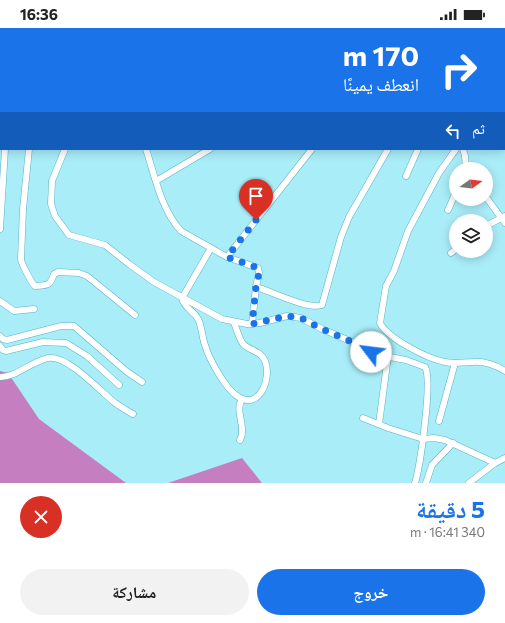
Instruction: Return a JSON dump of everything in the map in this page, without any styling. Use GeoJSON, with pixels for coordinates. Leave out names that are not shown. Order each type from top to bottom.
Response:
{"type":"FeatureCollection","features":[{"type":"Feature","properties":{"kind":"street"},"geometry":{"type":"LineString","coordinates":[[0,229],[5,150]]}},
{"type":"Feature","properties":{"kind":"street"},"geometry":{"type":"LineString","coordinates":[[29,150],[23,209],[21,259],[22,265],[28,272],[31,282],[35,286],[48,284],[52,282],[54,274],[58,272],[83,274],[96,282],[135,315]]}},
{"type":"Feature","properties":{"kind":"street"},"geometry":{"type":"LineString","coordinates":[[65,150],[52,181],[50,198],[52,210],[66,232],[72,237],[92,240],[105,245],[143,275],[182,298],[194,302],[218,317],[234,323],[252,324],[287,316],[301,318],[357,344],[368,351],[414,362],[424,366],[427,370],[428,396],[416,483]]}},
{"type":"Feature","properties":{"kind":"street"},"geometry":{"type":"LineString","coordinates":[[146,150],[166,210],[181,231],[227,257],[258,268],[259,273],[252,324]]}},
{"type":"Feature","properties":{"kind":"street"},"geometry":{"type":"LineString","coordinates":[[156,181],[208,150]]}},
{"type":"Feature","properties":{"kind":"street"},"geometry":{"type":"LineString","coordinates":[[227,257],[311,150]]}},
{"type":"Feature","properties":{"kind":"street"},"geometry":{"type":"LineString","coordinates":[[256,287],[298,302],[315,306],[322,305],[341,237],[349,217],[387,150]]}},
{"type":"Feature","properties":{"kind":"street"},"geometry":{"type":"LineString","coordinates":[[406,176],[418,150]]}},
{"type":"Feature","properties":{"kind":"street"},"geometry":{"type":"LineString","coordinates":[[455,150],[439,173],[408,231],[394,271],[386,286],[380,320],[381,325],[385,330],[414,349],[435,359],[455,363],[482,362],[505,371]]}},
{"type":"Feature","properties":{"kind":"street"},"geometry":{"type":"LineString","coordinates":[[463,150],[466,162]]}},
{"type":"Feature","properties":{"kind":"street"},"geometry":{"type":"LineString","coordinates":[[448,210],[450,206]]}},
{"type":"Feature","properties":{"kind":"street"},"geometry":{"type":"LineString","coordinates":[[493,206],[504,219],[493,223]]}},
{"type":"Feature","properties":{"kind":"street"},"geometry":{"type":"LineString","coordinates":[[182,298],[211,248]]}},
{"type":"Feature","properties":{"kind":"street"},"geometry":{"type":"LineString","coordinates":[[182,298],[185,306],[198,318],[206,347],[222,378],[234,394],[242,399],[252,399],[261,394],[265,383],[266,365],[262,356],[242,342],[234,323]]}},
{"type":"Feature","properties":{"kind":"street"},"geometry":{"type":"LineString","coordinates":[[0,301],[14,311],[34,309]]}},
{"type":"Feature","properties":{"kind":"street"},"geometry":{"type":"LineString","coordinates":[[0,336],[7,340],[70,325],[79,330],[95,346],[142,382]]}},
{"type":"Feature","properties":{"kind":"street"},"geometry":{"type":"LineString","coordinates":[[0,346],[6,351],[43,342],[63,342],[74,347],[87,356],[119,385]]}},
{"type":"Feature","properties":{"kind":"street"},"geometry":{"type":"LineString","coordinates":[[87,356],[95,346]]}},
{"type":"Feature","properties":{"kind":"street"},"geometry":{"type":"LineString","coordinates":[[379,424],[388,356]]}},
{"type":"Feature","properties":{"kind":"street"},"geometry":{"type":"LineString","coordinates":[[0,377],[10,375],[41,360],[56,358],[75,369],[97,386],[115,403],[133,414]]}},
{"type":"Feature","properties":{"kind":"street"},"geometry":{"type":"LineString","coordinates":[[439,421],[455,363]]}},
{"type":"Feature","properties":{"kind":"street"},"geometry":{"type":"LineString","coordinates":[[240,440],[243,431],[239,406],[242,399]]}},
{"type":"Feature","properties":{"kind":"street"},"geometry":{"type":"LineString","coordinates":[[363,418],[423,439],[437,438],[453,443],[495,463]]}},
{"type":"Feature","properties":{"kind":"street"},"geometry":{"type":"LineString","coordinates":[[426,483],[432,465],[453,443]]}},
{"type":"Feature","properties":{"kind":"street"},"geometry":{"type":"LineString","coordinates":[[469,483],[495,463],[505,458]]}},
{"type":"Feature","properties":{"kind":"shaded area"},"geometry":{"type":"Polygon","coordinates":[[[0,371],[8,373],[39,419],[126,483],[0,483],[0,371]]]}},
{"type":"Feature","properties":{"kind":"shaded area"},"geometry":{"type":"Polygon","coordinates":[[[242,458],[262,483],[168,483],[242,458]]]}},
{"type":"Feature","properties":{"kind":"route"},"geometry":{"type":"LineString","coordinates":[[256,220],[227,257],[258,268],[259,273],[253,305],[252,324],[287,316],[301,318],[371,352]]}}]}
